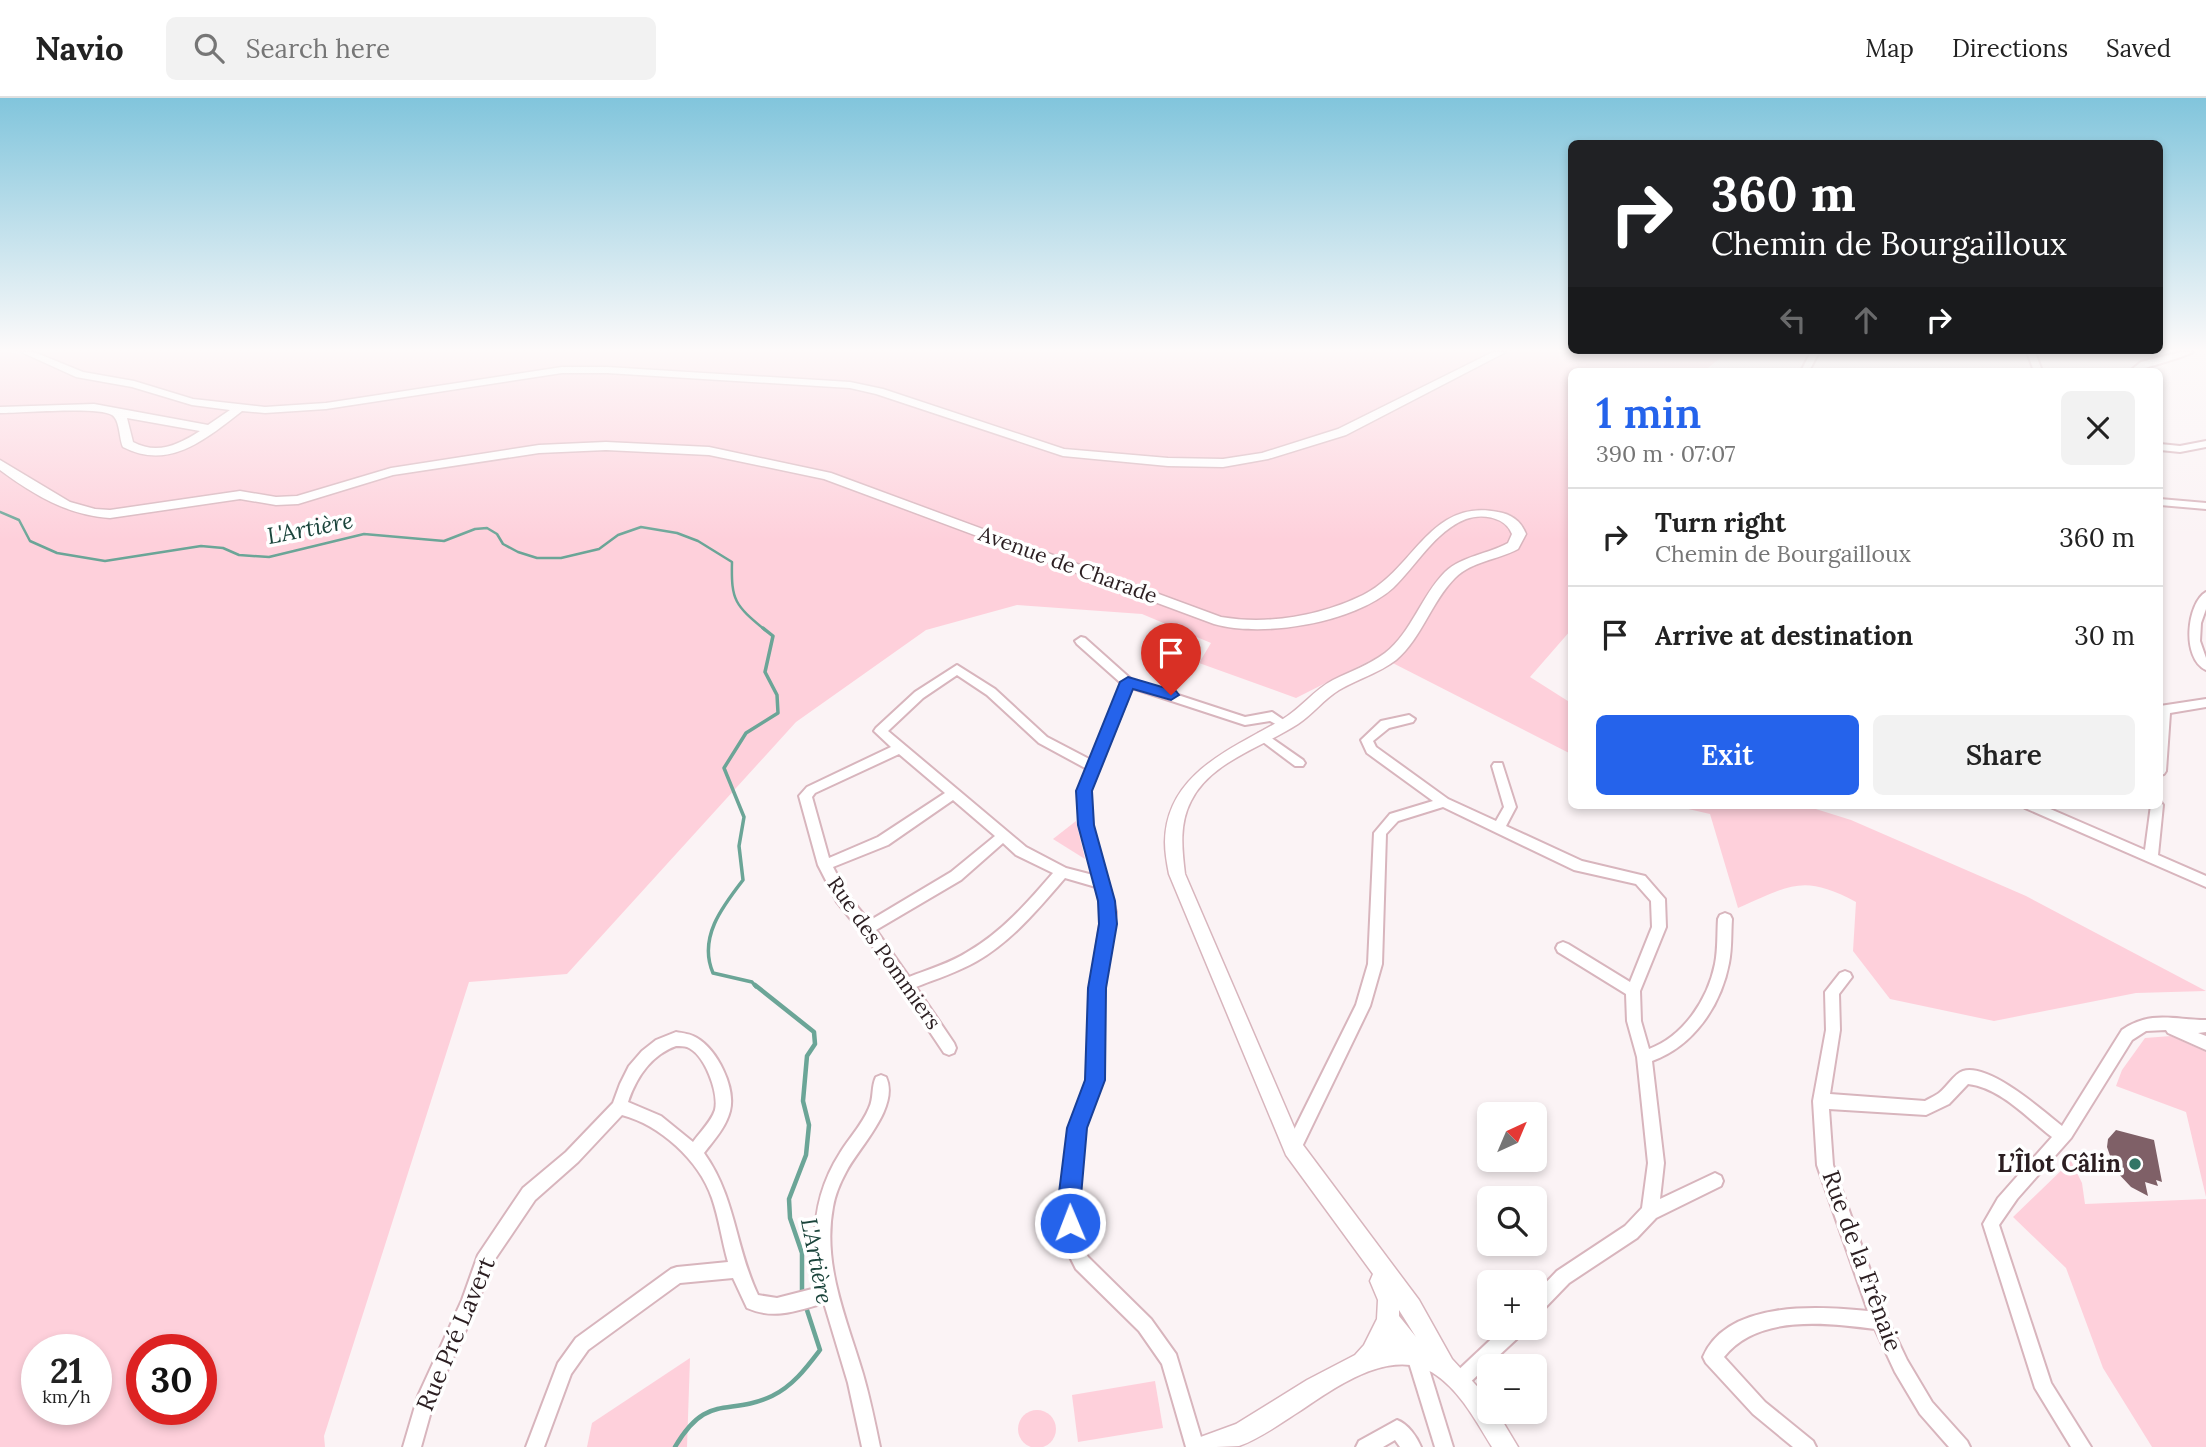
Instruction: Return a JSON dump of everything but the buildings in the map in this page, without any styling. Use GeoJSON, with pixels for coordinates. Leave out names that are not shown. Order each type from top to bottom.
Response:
{"type":"FeatureCollection","features":[{"type":"Feature","properties":{"kind":"street"},"geometry":{"type":"LineString","coordinates":[[118,415],[127,444],[144,452],[173,449],[229,415]]}},
{"type":"Feature","properties":{"kind":"street"},"geometry":{"type":"LineString","coordinates":[[134,415],[210,429]]}},
{"type":"Feature","properties":{"kind":"street"},"geometry":{"type":"LineString","coordinates":[[948,415],[1063,452],[1168,462],[1223,463],[1264,456],[1342,432],[1376,415]]}},
{"type":"Feature","properties":{"kind":"street"},"geometry":{"type":"LineString","coordinates":[[2163,447],[2180,449],[2206,444]]}},
{"type":"Feature","properties":{"kind":"street","name":"Avenue de Charade"},"geometry":{"type":"LineString","coordinates":[[0,464],[50,498],[102,514],[240,495],[276,501],[298,500],[391,472],[539,449],[606,446],[709,451],[827,476],[1219,621],[1244,626],[1270,625],[1333,611],[1368,598],[1397,580],[1424,543],[1441,529],[1471,514],[1502,517],[1518,528],[1518,540],[1513,546],[1471,561],[1450,575],[1398,649],[1385,662],[1345,679],[1285,724],[1219,759],[1186,792],[1176,815],[1172,853],[1177,874],[1293,1148],[1319,1191],[1365,1247],[1430,1337],[1451,1373],[1506,1447]]}},
{"type":"Feature","properties":{"kind":"street"},"geometry":{"type":"LineString","coordinates":[[2163,502],[2206,506]]}},
{"type":"Feature","properties":{"kind":"street"},"geometry":{"type":"LineString","coordinates":[[2206,596],[2194,623],[2198,656],[2206,666]]}},
{"type":"Feature","properties":{"kind":"street"},"geometry":{"type":"LineString","coordinates":[[1081,641],[1128,682],[1245,721],[1272,716],[1285,724]]}},
{"type":"Feature","properties":{"kind":"street"},"geometry":{"type":"LineString","coordinates":[[1093,768],[1043,740],[991,692],[957,670],[919,695],[881,728],[882,735],[1021,851],[1062,872],[1101,883]]}},
{"type":"Feature","properties":{"kind":"street"},"geometry":{"type":"LineString","coordinates":[[1128,682],[1084,791],[1086,825],[1108,924],[1097,988],[1095,1080],[1077,1128],[1068,1201],[1072,1245],[1082,1263],[1145,1325],[1170,1360],[1195,1447]]}},
{"type":"Feature","properties":{"kind":"street"},"geometry":{"type":"LineString","coordinates":[[2163,710],[2206,703]]}},
{"type":"Feature","properties":{"kind":"street"},"geometry":{"type":"LineString","coordinates":[[1409,719],[1385,724],[1367,740],[1371,750],[1444,802],[1579,866],[1640,880],[1658,899],[1659,927],[1633,991],[1634,1021],[1644,1057],[1656,1163],[1650,1212]]}},
{"type":"Feature","properties":{"kind":"street"},"geometry":{"type":"LineString","coordinates":[[1263,736],[1299,763]]}},
{"type":"Feature","properties":{"kind":"street","name":"Rue des Pommiers"},"geometry":{"type":"LineString","coordinates":[[899,749],[807,792],[806,800],[825,865],[842,898],[867,929],[949,1048]]}},
{"type":"Feature","properties":{"kind":"street"},"geometry":{"type":"LineString","coordinates":[[1498,766],[1510,807],[1499,828]]}},
{"type":"Feature","properties":{"kind":"street"},"geometry":{"type":"LineString","coordinates":[[825,865],[883,841],[951,795]]}},
{"type":"Feature","properties":{"kind":"street"},"geometry":{"type":"LineString","coordinates":[[1293,1148],[1363,1006],[1375,964],[1380,833],[1394,817],[1444,802]]}},
{"type":"Feature","properties":{"kind":"street"},"geometry":{"type":"LineString","coordinates":[[2038,809],[2206,882]]}},
{"type":"Feature","properties":{"kind":"street"},"geometry":{"type":"LineString","coordinates":[[2151,857],[2157,809]]}},
{"type":"Feature","properties":{"kind":"street"},"geometry":{"type":"LineString","coordinates":[[867,929],[956,876],[1002,837]]}},
{"type":"Feature","properties":{"kind":"street"},"geometry":{"type":"LineString","coordinates":[[906,984],[957,964],[984,949],[1020,918],[1062,872]]}},
{"type":"Feature","properties":{"kind":"street"},"geometry":{"type":"LineString","coordinates":[[1644,1057],[1669,1048],[1698,1018],[1722,965],[1725,919]]}},
{"type":"Feature","properties":{"kind":"street"},"geometry":{"type":"LineString","coordinates":[[1563,948],[1633,991]]}},
{"type":"Feature","properties":{"kind":"street","name":"Rue de la Frênaie"},"geometry":{"type":"LineString","coordinates":[[1845,977],[1832,992],[1833,1030],[1821,1101],[1825,1165],[1880,1321],[1901,1366],[1926,1408],[1961,1447]]}},
{"type":"Feature","properties":{"kind":"street"},"geometry":{"type":"LineString","coordinates":[[2082,1447],[2044,1388],[1991,1224],[1999,1205],[2030,1178],[2063,1136],[2134,1028],[2153,1022],[2206,1026]]}},
{"type":"Feature","properties":{"kind":"street"},"geometry":{"type":"LineString","coordinates":[[2153,1022],[2206,1043]]}},
{"type":"Feature","properties":{"kind":"street"},"geometry":{"type":"LineString","coordinates":[[695,1152],[722,1114],[724,1096],[709,1054],[692,1042],[678,1038],[656,1046],[643,1059],[619,1107],[642,1112],[695,1152],[719,1189],[739,1269],[754,1302],[777,1307],[822,1295]]}},
{"type":"Feature","properties":{"kind":"street"},"geometry":{"type":"LineString","coordinates":[[1821,1101],[1926,1108],[1944,1099],[1965,1077],[1973,1077],[1994,1085],[2063,1136]]}},
{"type":"Feature","properties":{"kind":"street"},"geometry":{"type":"LineString","coordinates":[[871,1447],[822,1295],[822,1243],[825,1207],[840,1167],[882,1097],[881,1082]]}},
{"type":"Feature","properties":{"kind":"street","name":"Rue Pré Lavert"},"geometry":{"type":"LineString","coordinates":[[412,1447],[426,1396],[470,1302],[484,1261],[529,1194],[572,1157],[619,1107]]}},
{"type":"Feature","properties":{"kind":"street"},"geometry":{"type":"LineString","coordinates":[[1547,1294],[1563,1277],[1631,1232],[1650,1212],[1715,1181]]}},
{"type":"Feature","properties":{"kind":"street","name":"Avenue de Charade"},"geometry":{"type":"LineString","coordinates":[[1365,1247],[1389,1300],[1388,1320]]}},
{"type":"Feature","properties":{"kind":"street"},"geometry":{"type":"LineString","coordinates":[[535,1447],[564,1369],[582,1344],[677,1275],[739,1269]]}},
{"type":"Feature","properties":{"kind":"street"},"geometry":{"type":"LineString","coordinates":[[1807,1447],[1759,1408],[1712,1357],[1718,1345],[1746,1326],[1816,1313],[1880,1321]]}},
{"type":"Feature","properties":{"kind":"street"},"geometry":{"type":"LineString","coordinates":[[1363,1363],[1372,1353],[1388,1320],[1415,1353],[1451,1373],[1499,1340]]}},
{"type":"Feature","properties":{"kind":"street"},"geometry":{"type":"LineString","coordinates":[[1203,1447],[1244,1432],[1329,1380],[1363,1363],[1393,1353],[1415,1353]]}},
{"type":"Feature","properties":{"kind":"street"},"geometry":{"type":"LineString","coordinates":[[1415,1353],[1444,1447]]}},
{"type":"Feature","properties":{"kind":"street"},"geometry":{"type":"LineString","coordinates":[[1365,1447],[1397,1429],[1412,1447]]}},
{"type":"Feature","properties":{"kind":"shaded area"},"geometry":{"type":"Polygon","coordinates":[[[0,415],[1568,415],[1568,633],[1530,677],[1568,701],[1568,752],[1379,656],[1296,698],[1199,663],[1211,643],[1142,614],[1017,605],[926,630],[796,722],[567,974],[469,982],[324,1436],[325,1447],[0,1447],[0,415]]]}},
{"type":"Feature","properties":{"kind":"shaded area"},"geometry":{"type":"Polygon","coordinates":[[[1688,809],[1816,809],[1851,820],[2026,896],[2206,991],[2136,993],[1994,1021],[1890,999],[1853,951],[1856,902],[1838,893],[1809,885],[1784,889],[1738,908],[1710,814],[1688,809]]]}},
{"type":"Feature","properties":{"kind":"shaded area"},"geometry":{"type":"Polygon","coordinates":[[[1076,821],[1085,859],[1053,839],[1076,821]]]}},
{"type":"Feature","properties":{"kind":"shaded area"},"geometry":{"type":"Polygon","coordinates":[[[2171,1036],[2206,1052],[2206,1197],[2186,1112],[2116,1086],[2122,1070],[2145,1038],[2171,1036]]]}},
{"type":"Feature","properties":{"kind":"shaded area"},"geometry":{"type":"Polygon","coordinates":[[[2071,1161],[2082,1183],[2085,1204],[2206,1199],[2206,1447],[2152,1447],[2103,1368],[2066,1268],[2013,1217],[2071,1161]]]}},
{"type":"Feature","properties":{"kind":"shaded area"},"geometry":{"type":"Polygon","coordinates":[[[690,1358],[687,1447],[587,1447],[592,1423],[690,1358]]]}},
{"type":"Feature","properties":{"kind":"shaded area"},"geometry":{"type":"Polygon","coordinates":[[[1155,1381],[1163,1428],[1078,1442],[1072,1395],[1155,1381]]]}},
{"type":"Feature","properties":{"kind":"shaded area"},"geometry":{"type":"Polygon","coordinates":[[[1037,1410],[1050,1416],[1056,1429],[1050,1442],[1037,1448],[1024,1442],[1018,1429],[1024,1416],[1037,1410]]]}},
{"type":"Feature","properties":{"kind":"waterway","name":"L'Artière"},"geometry":{"type":"LineString","coordinates":[[0,512],[19,520],[30,541],[57,553],[105,561],[201,546],[223,548],[239,555],[269,557],[364,534],[444,541],[475,529],[487,528],[497,534],[503,544],[518,552],[537,558],[561,558],[599,549],[618,535],[641,527],[677,533],[698,541],[732,562],[737,601],[765,630]]}},
{"type":"Feature","properties":{"kind":"waterway","name":"L'Artière"},"geometry":{"type":"LineString","coordinates":[[756,987],[752,982],[713,973],[708,947],[720,912],[743,880],[739,846],[744,817],[724,768],[746,733],[778,713],[777,695],[765,672],[773,636],[763,628]]}},
{"type":"Feature","properties":{"kind":"waterway","name":"L'Artière"},"geometry":{"type":"LineString","coordinates":[[755,985],[814,1032],[815,1044],[807,1056],[803,1101],[809,1125],[806,1155],[789,1199],[790,1218],[802,1253],[802,1293]]}},
{"type":"Feature","properties":{"kind":"waterway","name":"L'Artière"},"geometry":{"type":"LineString","coordinates":[[675,1447],[697,1419],[708,1412],[772,1396],[799,1376],[820,1350],[805,1304]]}},
{"type":"Feature","properties":{"kind":"place","name":"L’Îlot Câlin"},"geometry":{"type":"Point","coordinates":[2135,1164]}},
{"type":"Feature","properties":{"kind":"route"},"geometry":{"type":"LineString","coordinates":[[1070,1223],[1068,1201],[1077,1128],[1095,1080],[1097,988],[1109,912],[1086,825],[1084,791],[1128,682],[1171,695]]}}]}
